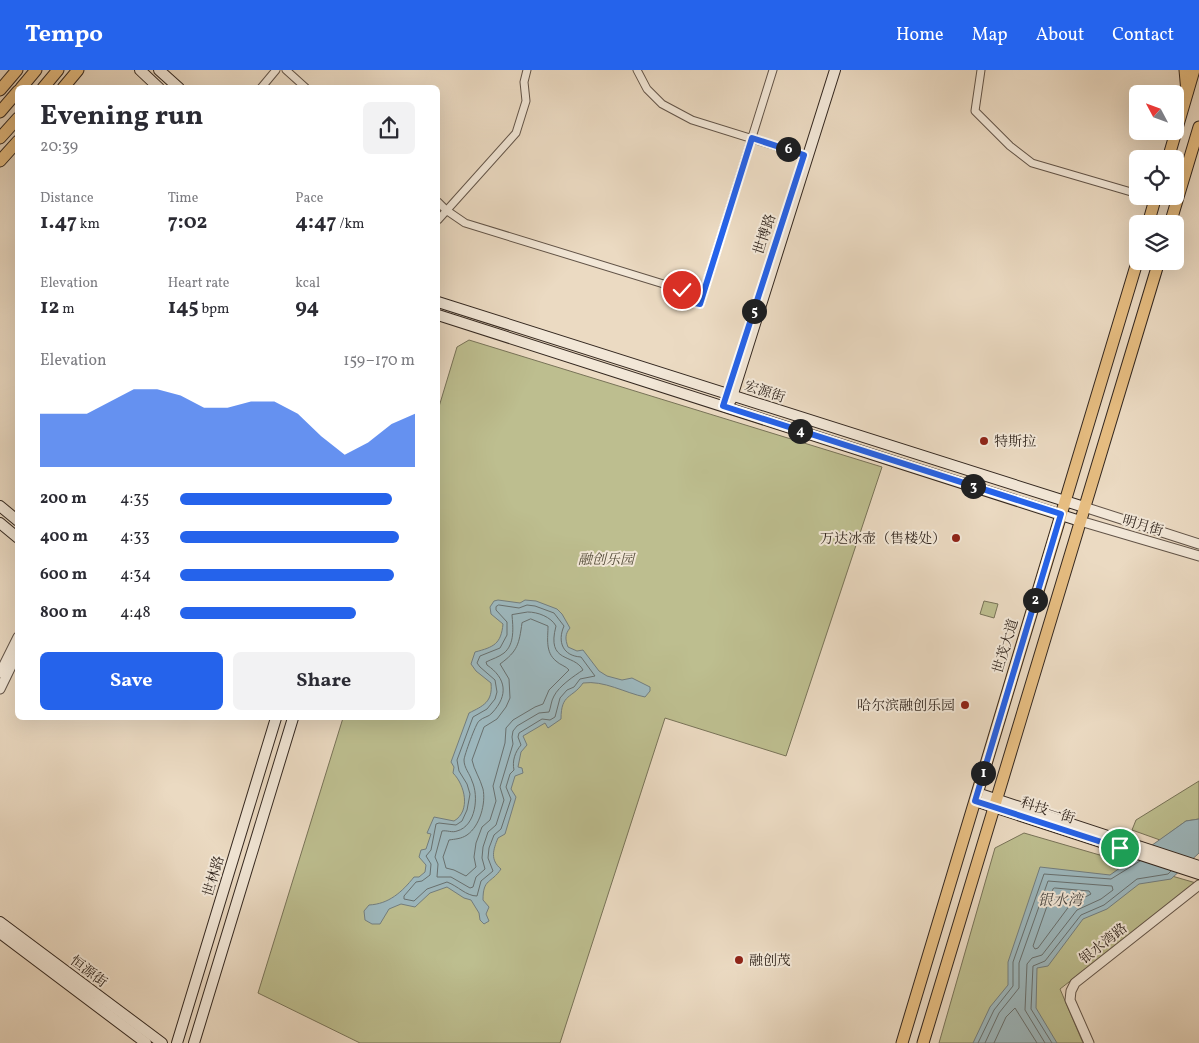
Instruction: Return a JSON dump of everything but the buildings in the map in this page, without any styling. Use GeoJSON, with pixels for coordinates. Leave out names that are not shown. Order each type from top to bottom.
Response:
{"type":"FeatureCollection","features":[{"type":"Feature","properties":{"kind":"main road"},"geometry":{"type":"LineString","coordinates":[[0,90],[17,70]]}},
{"type":"Feature","properties":{"kind":"main road"},"geometry":{"type":"LineString","coordinates":[[24,85],[36,70]]}},
{"type":"Feature","properties":{"kind":"main road"},"geometry":{"type":"LineString","coordinates":[[46,85],[58,70]]}},
{"type":"Feature","properties":{"kind":"main road"},"geometry":{"type":"LineString","coordinates":[[66,85],[78,70]]}},
{"type":"Feature","properties":{"kind":"main road"},"geometry":{"type":"LineString","coordinates":[[140,70],[156,85]]}},
{"type":"Feature","properties":{"kind":"main road"},"geometry":{"type":"LineString","coordinates":[[159,70],[176,85]]}},
{"type":"Feature","properties":{"kind":"main road","name":"世博路"},"geometry":{"type":"LineString","coordinates":[[726,407],[829,70]]}},
{"type":"Feature","properties":{"kind":"main road","name":"世博路"},"geometry":{"type":"LineString","coordinates":[[730,394],[835,70]]}},
{"type":"Feature","properties":{"kind":"main road"},"geometry":{"type":"LineString","coordinates":[[1185,70],[1188,92]]}},
{"type":"Feature","properties":{"kind":"main road"},"geometry":{"type":"LineString","coordinates":[[1171,150],[1194,70]]}},
{"type":"Feature","properties":{"kind":"main road"},"geometry":{"type":"LineString","coordinates":[[0,112],[15,95]]}},
{"type":"Feature","properties":{"kind":"main road"},"geometry":{"type":"LineString","coordinates":[[0,138],[15,121]]}},
{"type":"Feature","properties":{"kind":"main road"},"geometry":{"type":"LineString","coordinates":[[1173,215],[1199,127]]}},
{"type":"Feature","properties":{"kind":"main road"},"geometry":{"type":"LineString","coordinates":[[0,161],[15,144]]}},
{"type":"Feature","properties":{"kind":"main road","name":"世茂大道"},"geometry":{"type":"LineString","coordinates":[[902,1043],[1134,270]]}},
{"type":"Feature","properties":{"kind":"main road"},"geometry":{"type":"LineString","coordinates":[[923,1043],[1155,270]]}},
{"type":"Feature","properties":{"kind":"main road","name":"宏源街"},"geometry":{"type":"LineString","coordinates":[[440,303],[1084,507]]}},
{"type":"Feature","properties":{"kind":"main road","name":"宏源街"},"geometry":{"type":"LineString","coordinates":[[440,315],[1080,521]]}},
{"type":"Feature","properties":{"kind":"main road"},"geometry":{"type":"LineString","coordinates":[[0,506],[15,518]]}},
{"type":"Feature","properties":{"kind":"main road"},"geometry":{"type":"LineString","coordinates":[[0,523],[15,536]]}},
{"type":"Feature","properties":{"kind":"main road","name":"世林路"},"geometry":{"type":"LineString","coordinates":[[177,1043],[275,720]]}},
{"type":"Feature","properties":{"kind":"main road"},"geometry":{"type":"LineString","coordinates":[[194,1043],[292,720]]}},
{"type":"Feature","properties":{"kind":"main road","name":"科技一街"},"geometry":{"type":"LineString","coordinates":[[976,797],[1121,844],[1199,866]]}},
{"type":"Feature","properties":{"kind":"main road","name":"科技一街"},"geometry":{"type":"LineString","coordinates":[[1121,844],[1199,874]]}},
{"type":"Feature","properties":{"kind":"main road","name":"恒源街"},"geometry":{"type":"LineString","coordinates":[[0,922],[162,1043]]}},
{"type":"Feature","properties":{"kind":"main road","name":"恒源街"},"geometry":{"type":"LineString","coordinates":[[0,933],[146,1043]]}},
{"type":"Feature","properties":{"kind":"street"},"geometry":{"type":"LineString","coordinates":[[264,85],[276,70]]}},
{"type":"Feature","properties":{"kind":"street"},"geometry":{"type":"LineString","coordinates":[[286,70],[303,85]]}},
{"type":"Feature","properties":{"kind":"street"},"geometry":{"type":"LineString","coordinates":[[440,218],[516,133],[526,101],[524,82],[527,70]]}},
{"type":"Feature","properties":{"kind":"street"},"geometry":{"type":"LineString","coordinates":[[638,70],[647,89],[662,104],[692,120],[804,155]]}},
{"type":"Feature","properties":{"kind":"street"},"geometry":{"type":"LineString","coordinates":[[440,204],[465,223],[682,290],[680,300],[700,304],[773,70]]}},
{"type":"Feature","properties":{"kind":"street"},"geometry":{"type":"LineString","coordinates":[[981,70],[975,111],[1010,146],[1032,163],[1129,191]]}},
{"type":"Feature","properties":{"kind":"street","name":"明月街"},"geometry":{"type":"LineString","coordinates":[[1084,507],[1199,544]]}},
{"type":"Feature","properties":{"kind":"street","name":"明月街"},"geometry":{"type":"LineString","coordinates":[[1080,521],[1199,556]]}},
{"type":"Feature","properties":{"kind":"street"},"geometry":{"type":"LineString","coordinates":[[0,673],[15,643]]}},
{"type":"Feature","properties":{"kind":"street"},"geometry":{"type":"LineString","coordinates":[[0,689],[15,658]]}},
{"type":"Feature","properties":{"kind":"street","name":"银水湾路"},"geometry":{"type":"LineString","coordinates":[[1089,1043],[1070,1000],[1071,991],[1075,983],[1199,885]]}},
{"type":"Feature","properties":{"kind":"green space","name":"融创乐园"},"geometry":{"type":"Polygon","coordinates":[[[469,340],[882,467],[786,756],[665,718],[560,1043],[360,1043],[258,993],[342,720],[440,720],[440,403],[457,347],[469,340]]]}},
{"type":"Feature","properties":{"kind":"green space"},"geometry":{"type":"Polygon","coordinates":[[[984,601],[998,604],[994,618],[980,614],[984,601]]]}},
{"type":"Feature","properties":{"kind":"green space"},"geometry":{"type":"Polygon","coordinates":[[[1199,781],[1199,819],[1186,821],[1160,840],[1132,830],[1136,820],[1199,781]]]}},
{"type":"Feature","properties":{"kind":"green space"},"geometry":{"type":"Polygon","coordinates":[[[1024,833],[1196,883],[1060,989],[1083,1043],[939,1043],[995,848],[1024,833]]]}},
{"type":"Feature","properties":{"kind":"water"},"geometry":{"type":"Polygon","coordinates":[[[525,600],[536,601],[557,609],[570,628],[566,637],[568,647],[577,651],[583,650],[599,671],[607,676],[622,680],[632,678],[650,687],[650,691],[645,697],[599,683],[583,683],[565,700],[561,711],[561,719],[548,728],[545,723],[523,736],[527,745],[521,752],[518,767],[522,768],[523,773],[515,776],[511,789],[516,797],[505,834],[498,838],[494,851],[495,862],[501,869],[486,884],[483,893],[483,900],[489,907],[486,914],[489,921],[484,924],[480,920],[479,913],[471,900],[464,898],[447,887],[430,893],[415,907],[401,904],[389,909],[380,924],[372,924],[365,920],[364,911],[369,905],[389,900],[405,888],[414,877],[419,877],[425,872],[426,865],[419,857],[421,850],[426,849],[431,834],[427,833],[434,817],[454,821],[463,811],[463,791],[461,784],[453,773],[454,767],[451,762],[469,713],[486,703],[489,699],[491,683],[476,671],[471,664],[475,652],[492,646],[500,636],[503,624],[491,614],[490,607],[494,601],[520,603],[525,600]]]}},
{"type":"Feature","properties":{"kind":"water","name":"银水湾"},"geometry":{"type":"Polygon","coordinates":[[[1199,819],[1199,853],[1171,879],[1139,884],[1107,909],[1083,919],[1048,966],[1037,968],[1036,1008],[1057,1043],[973,1043],[990,1007],[1008,985],[1008,962],[1040,867],[1110,875],[1186,821],[1199,819]]]}},
{"type":"Feature","properties":{"kind":"place","name":"特斯拉"},"geometry":{"type":"Point","coordinates":[984,441]}},
{"type":"Feature","properties":{"kind":"place","name":"万达冰壶（售楼处）"},"geometry":{"type":"Point","coordinates":[956,538]}},
{"type":"Feature","properties":{"kind":"place","name":"哈尔滨融创乐园"},"geometry":{"type":"Point","coordinates":[965,705]}},
{"type":"Feature","properties":{"kind":"place","name":"融创茂"},"geometry":{"type":"Point","coordinates":[739,960]}},
{"type":"Feature","properties":{"kind":"route"},"geometry":{"type":"LineString","coordinates":[[682,290],[680,300],[700,304],[752,138],[804,155],[723,406],[1061,514],[975,801],[1120,848]]}}]}
